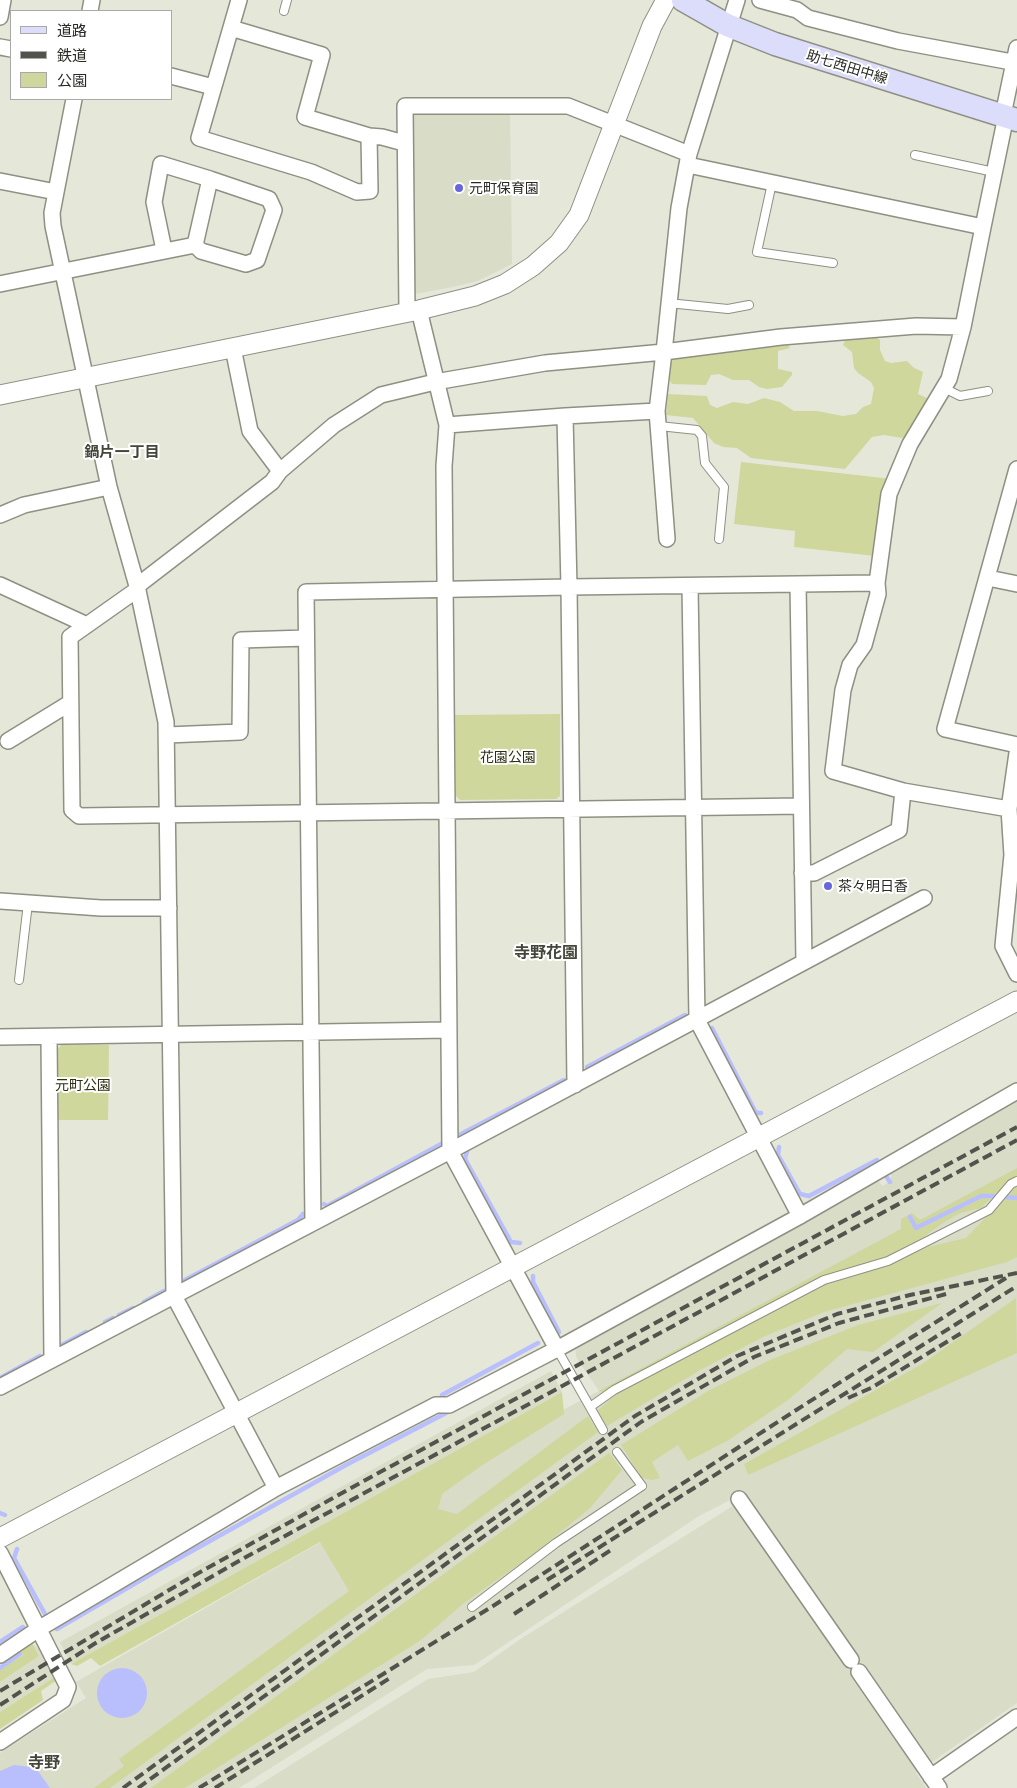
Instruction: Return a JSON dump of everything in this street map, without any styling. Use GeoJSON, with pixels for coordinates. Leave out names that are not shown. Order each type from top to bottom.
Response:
{"type":"FeatureCollection","features":[{"type":"Feature","properties":{"kind":"main road","name":"助七西田中線"},"geometry":{"type":"LineString","coordinates":[[683,0],[727,25],[784,47],[1009,117]]}},
{"type":"Feature","properties":{"kind":"street"},"geometry":{"type":"LineString","coordinates":[[0,17],[3,0]]}},
{"type":"Feature","properties":{"kind":"street"},"geometry":{"type":"LineString","coordinates":[[239,0],[199,138],[311,172],[357,192],[370,192],[369,136]]}},
{"type":"Feature","properties":{"kind":"street"},"geometry":{"type":"LineString","coordinates":[[0,395],[413,311],[476,296],[505,284],[533,266],[559,243],[579,216],[652,26],[666,0]]}},
{"type":"Feature","properties":{"kind":"street"},"geometry":{"type":"LineString","coordinates":[[667,538],[658,418],[668,302],[679,208],[689,159],[727,25],[737,0]]}},
{"type":"Feature","properties":{"kind":"street"},"geometry":{"type":"LineString","coordinates":[[767,1],[797,10],[808,18],[898,41],[1016,58],[1009,117],[994,172],[963,327],[949,379],[910,444],[889,494],[882,560],[877,583],[878,594],[864,645],[850,665],[843,690],[833,771],[903,791],[1008,809]]}},
{"type":"Feature","properties":{"kind":"street"},"geometry":{"type":"LineString","coordinates":[[231,28],[322,55],[305,118],[369,136],[382,137],[404,143]]}},
{"type":"Feature","properties":{"kind":"street"},"geometry":{"type":"LineString","coordinates":[[172,76],[213,87]]}},
{"type":"Feature","properties":{"kind":"street"},"geometry":{"type":"LineString","coordinates":[[74,100],[52,213],[109,486],[137,587],[166,722],[169,814],[174,1296],[276,1488]]}},
{"type":"Feature","properties":{"kind":"street"},"geometry":{"type":"LineString","coordinates":[[557,1348],[450,1152],[444,466],[447,425],[413,311],[404,143],[404,106],[568,106],[615,124],[689,159],[772,183],[983,227]]}},
{"type":"Feature","properties":{"kind":"street"},"geometry":{"type":"LineString","coordinates":[[164,250],[154,202],[161,164],[269,199],[274,210],[257,260],[246,264],[201,251],[195,245]]}},
{"type":"Feature","properties":{"kind":"street"},"geometry":{"type":"LineString","coordinates":[[195,245],[210,179]]}},
{"type":"Feature","properties":{"kind":"street"},"geometry":{"type":"LineString","coordinates":[[0,181],[56,192]]}},
{"type":"Feature","properties":{"kind":"street"},"geometry":{"type":"LineString","coordinates":[[0,284],[195,245]]}},
{"type":"Feature","properties":{"kind":"street"},"geometry":{"type":"LineString","coordinates":[[800,806],[79,816],[72,810],[70,637],[272,482],[280,471],[334,425],[381,396],[435,382],[545,363],[664,352],[781,337],[916,326],[963,327]]}},
{"type":"Feature","properties":{"kind":"street"},"geometry":{"type":"LineString","coordinates":[[233,348],[250,431],[280,471]]}},
{"type":"Feature","properties":{"kind":"street"},"geometry":{"type":"LineString","coordinates":[[447,425],[565,416],[658,418]]}},
{"type":"Feature","properties":{"kind":"street"},"geometry":{"type":"LineString","coordinates":[[565,416],[573,808],[575,1085]]}},
{"type":"Feature","properties":{"kind":"street"},"geometry":{"type":"LineString","coordinates":[[1017,469],[945,729],[1017,745]]}},
{"type":"Feature","properties":{"kind":"street"},"geometry":{"type":"LineString","coordinates":[[0,515],[24,505],[109,486]]}},
{"type":"Feature","properties":{"kind":"street"},"geometry":{"type":"LineString","coordinates":[[988,578],[1017,584]]}},
{"type":"Feature","properties":{"kind":"street"},"geometry":{"type":"LineString","coordinates":[[313,1223],[306,592],[877,583]]}},
{"type":"Feature","properties":{"kind":"street"},"geometry":{"type":"LineString","coordinates":[[798,584],[800,806],[804,962]]}},
{"type":"Feature","properties":{"kind":"street"},"geometry":{"type":"LineString","coordinates":[[0,585],[87,625]]}},
{"type":"Feature","properties":{"kind":"street"},"geometry":{"type":"LineString","coordinates":[[690,586],[697,1020],[800,1216]]}},
{"type":"Feature","properties":{"kind":"street"},"geometry":{"type":"LineString","coordinates":[[167,735],[240,732],[241,640],[306,638]]}},
{"type":"Feature","properties":{"kind":"street"},"geometry":{"type":"LineString","coordinates":[[8,741],[70,703]]}},
{"type":"Feature","properties":{"kind":"street"},"geometry":{"type":"LineString","coordinates":[[1017,753],[1008,809],[1012,855],[1003,946],[1017,974]]}},
{"type":"Feature","properties":{"kind":"street"},"geometry":{"type":"LineString","coordinates":[[802,873],[814,873],[899,830],[903,791]]}},
{"type":"Feature","properties":{"kind":"street"},"geometry":{"type":"LineString","coordinates":[[0,1387],[450,1152],[924,898]]}},
{"type":"Feature","properties":{"kind":"street"},"geometry":{"type":"LineString","coordinates":[[0,901],[101,908],[169,908]]}},
{"type":"Feature","properties":{"kind":"street"},"geometry":{"type":"LineString","coordinates":[[0,1538],[1017,1000]]}},
{"type":"Feature","properties":{"kind":"street"},"geometry":{"type":"LineString","coordinates":[[0,1037],[449,1030]]}},
{"type":"Feature","properties":{"kind":"street"},"geometry":{"type":"LineString","coordinates":[[49,1037],[52,1359]]}},
{"type":"Feature","properties":{"kind":"street"},"geometry":{"type":"LineString","coordinates":[[0,1655],[40,1628],[276,1488],[436,1405],[449,1405],[557,1348],[800,1216],[1017,1091]]}},
{"type":"Feature","properties":{"kind":"street"},"geometry":{"type":"LineString","coordinates":[[739,1499],[935,1782],[1017,1717]]}},
{"type":"Feature","properties":{"kind":"street"},"geometry":{"type":"LineString","coordinates":[[0,1553],[67,1682],[66,1697],[0,1742]]}},
{"type":"Feature","properties":{"kind":"lane"},"geometry":{"type":"LineString","coordinates":[[284,11],[287,0]]}},
{"type":"Feature","properties":{"kind":"lane"},"geometry":{"type":"LineString","coordinates":[[916,155],[994,172]]}},
{"type":"Feature","properties":{"kind":"lane"},"geometry":{"type":"LineString","coordinates":[[772,183],[757,252],[833,263]]}},
{"type":"Feature","properties":{"kind":"lane"},"geometry":{"type":"LineString","coordinates":[[668,302],[728,309],[749,305]]}},
{"type":"Feature","properties":{"kind":"lane"},"geometry":{"type":"LineString","coordinates":[[944,388],[960,396],[988,391]]}},
{"type":"Feature","properties":{"kind":"lane"},"geometry":{"type":"LineString","coordinates":[[658,418],[697,430],[702,436],[705,463],[724,486],[719,539]]}},
{"type":"Feature","properties":{"kind":"lane"},"geometry":{"type":"LineString","coordinates":[[19,980],[28,903]]}},
{"type":"Feature","properties":{"kind":"lane"},"geometry":{"type":"LineString","coordinates":[[590,1407],[614,1390],[824,1280],[888,1261],[989,1210],[1011,1184],[1017,1181]]}},
{"type":"Feature","properties":{"kind":"lane"},"geometry":{"type":"LineString","coordinates":[[557,1348],[603,1430]]}},
{"type":"Feature","properties":{"kind":"lane"},"geometry":{"type":"LineString","coordinates":[[472,1607],[556,1543],[642,1486],[617,1452]]}},
{"type":"Feature","properties":{"kind":"shaded area","name":"元町保育園"},"geometry":{"type":"Polygon","coordinates":[[[407,110],[510,112],[512,264],[478,281],[415,294],[409,291],[407,110]]]}},
{"type":"Feature","properties":{"kind":"shaded area"},"geometry":{"type":"Polygon","coordinates":[[[1017,1100],[1017,1703],[916,1773],[926,1788],[254,1788],[428,1679],[474,1672],[519,1640],[731,1507],[746,1492],[699,1516],[474,1665],[427,1669],[239,1788],[0,1788],[0,1753],[86,1698],[76,1682],[435,1477],[599,1391],[576,1357],[575,1343],[876,1179],[883,1186],[891,1180],[891,1170],[1017,1100]]]}},
{"type":"Feature","properties":{"kind":"shaded area"},"geometry":{"type":"Polygon","coordinates":[[[551,1371],[562,1392],[71,1664],[60,1642],[551,1371]]]}},
{"type":"Feature","properties":{"kind":"shaded area"},"geometry":{"type":"Polygon","coordinates":[[[32,1643],[43,1652],[56,1676],[0,1712],[0,1682],[39,1656],[32,1643]]]}},
{"type":"Feature","properties":{"kind":"green space"},"geometry":{"type":"Polygon","coordinates":[[[860,336],[876,337],[880,340],[880,350],[885,361],[891,363],[907,361],[914,368],[923,372],[918,394],[929,399],[910,434],[902,438],[884,435],[872,437],[845,469],[751,458],[737,448],[723,447],[714,443],[693,418],[666,415],[668,394],[707,396],[710,405],[717,408],[733,402],[748,404],[764,398],[780,402],[794,411],[817,411],[843,416],[856,414],[863,407],[871,404],[874,388],[871,382],[854,368],[852,352],[843,345],[846,338],[860,336]]]}},
{"type":"Feature","properties":{"kind":"green space"},"geometry":{"type":"Polygon","coordinates":[[[787,343],[790,348],[778,351],[778,369],[792,372],[792,375],[782,387],[767,389],[759,387],[749,380],[733,380],[719,374],[711,375],[706,385],[672,384],[670,381],[670,359],[672,356],[787,343]]]}},
{"type":"Feature","properties":{"kind":"green space"},"geometry":{"type":"Polygon","coordinates":[[[741,462],[892,479],[875,556],[794,547],[795,531],[734,524],[741,462]]]}},
{"type":"Feature","properties":{"kind":"green space","name":"花園公園"},"geometry":{"type":"Polygon","coordinates":[[[560,714],[560,796],[556,799],[460,800],[456,796],[455,715],[560,714]]]}},
{"type":"Feature","properties":{"kind":"green space","name":"元町公園"},"geometry":{"type":"Polygon","coordinates":[[[62,1044],[109,1045],[108,1120],[57,1120],[57,1050],[62,1044]]]}},
{"type":"Feature","properties":{"kind":"green space"},"geometry":{"type":"Polygon","coordinates":[[[1017,1168],[1017,1177],[1010,1180],[981,1208],[960,1213],[922,1238],[890,1255],[824,1277],[602,1392],[599,1391],[901,1229],[901,1219],[912,1213],[920,1220],[1017,1168]]]}},
{"type":"Feature","properties":{"kind":"green space"},"geometry":{"type":"Polygon","coordinates":[[[1017,1185],[1017,1257],[1007,1262],[824,1312],[763,1337],[702,1369],[607,1426],[597,1411],[616,1394],[825,1285],[883,1267],[928,1247],[966,1238],[1017,1185]]]}},
{"type":"Feature","properties":{"kind":"green space"},"geometry":{"type":"Polygon","coordinates":[[[1016,1298],[1017,1353],[748,1475],[744,1464],[922,1364],[1016,1298]]]}},
{"type":"Feature","properties":{"kind":"green space"},"geometry":{"type":"Polygon","coordinates":[[[942,1303],[873,1352],[847,1349],[788,1400],[727,1441],[688,1461],[678,1445],[652,1462],[660,1478],[653,1480],[642,1478],[621,1445],[708,1391],[770,1360],[858,1325],[942,1303]]]}},
{"type":"Feature","properties":{"kind":"green space"},"geometry":{"type":"Polygon","coordinates":[[[562,1392],[564,1414],[481,1466],[442,1494],[438,1509],[457,1514],[588,1416],[598,1432],[110,1788],[94,1788],[124,1766],[119,1759],[349,1591],[320,1542],[100,1666],[91,1658],[77,1666],[71,1664],[562,1392]]]}},
{"type":"Feature","properties":{"kind":"green space"},"geometry":{"type":"Polygon","coordinates":[[[609,1453],[622,1470],[590,1508],[535,1553],[464,1603],[421,1640],[185,1788],[151,1788],[609,1453]]]}},
{"type":"Feature","properties":{"kind":"green space"},"geometry":{"type":"Polygon","coordinates":[[[32,1643],[39,1656],[0,1682],[0,1670],[23,1655],[20,1650],[32,1643]]]}},
{"type":"Feature","properties":{"kind":"green space"},"geometry":{"type":"Polygon","coordinates":[[[56,1676],[57,1680],[41,1691],[43,1700],[0,1729],[0,1712],[56,1676]]]}},
{"type":"Feature","properties":{"kind":"water"},"geometry":{"type":"Polygon","coordinates":[[[117,1668],[127,1668],[140,1675],[147,1688],[147,1698],[140,1711],[127,1718],[117,1718],[108,1714],[101,1707],[97,1698],[97,1688],[101,1679],[108,1672],[117,1668]]]}},
{"type":"Feature","properties":{"kind":"water"},"geometry":{"type":"Polygon","coordinates":[[[14,1765],[31,1767],[38,1771],[50,1788],[0,1788],[0,1771],[14,1765]]]}},
{"type":"Feature","properties":{"kind":"waterway"},"geometry":{"type":"LineString","coordinates":[[587,1067],[685,1015]]}},
{"type":"Feature","properties":{"kind":"waterway"},"geometry":{"type":"LineString","coordinates":[[712,1028],[756,1113],[761,1113]]}},
{"type":"Feature","properties":{"kind":"waterway"},"geometry":{"type":"LineString","coordinates":[[461,1134],[564,1080]]}},
{"type":"Feature","properties":{"kind":"waterway"},"geometry":{"type":"LineString","coordinates":[[324,1204],[327,1206],[443,1143]]}},
{"type":"Feature","properties":{"kind":"waterway"},"geometry":{"type":"LineString","coordinates":[[779,1147],[778,1155],[800,1194],[809,1196],[877,1160]]}},
{"type":"Feature","properties":{"kind":"waterway"},"geometry":{"type":"LineString","coordinates":[[467,1151],[465,1159],[511,1242],[520,1243]]}},
{"type":"Feature","properties":{"kind":"waterway"},"geometry":{"type":"LineString","coordinates":[[886,1176],[890,1182]]}},
{"type":"Feature","properties":{"kind":"waterway"},"geometry":{"type":"LineString","coordinates":[[910,1217],[916,1228],[981,1196],[994,1196]]}},
{"type":"Feature","properties":{"kind":"waterway"},"geometry":{"type":"LineString","coordinates":[[1005,1197],[1017,1198]]}},
{"type":"Feature","properties":{"kind":"waterway"},"geometry":{"type":"LineString","coordinates":[[185,1280],[298,1220],[303,1214]]}},
{"type":"Feature","properties":{"kind":"waterway"},"geometry":{"type":"LineString","coordinates":[[533,1276],[533,1282],[559,1332]]}},
{"type":"Feature","properties":{"kind":"waterway"},"geometry":{"type":"LineString","coordinates":[[144,1302],[164,1291]]}},
{"type":"Feature","properties":{"kind":"waterway"},"geometry":{"type":"LineString","coordinates":[[119,1315],[133,1308]]}},
{"type":"Feature","properties":{"kind":"waterway"},"geometry":{"type":"LineString","coordinates":[[105,1322],[113,1318]]}},
{"type":"Feature","properties":{"kind":"waterway"},"geometry":{"type":"LineString","coordinates":[[60,1346],[86,1332]]}},
{"type":"Feature","properties":{"kind":"waterway"},"geometry":{"type":"LineString","coordinates":[[442,1395],[538,1343]]}},
{"type":"Feature","properties":{"kind":"waterway"},"geometry":{"type":"LineString","coordinates":[[0,1378],[40,1356]]}},
{"type":"Feature","properties":{"kind":"waterway"},"geometry":{"type":"LineString","coordinates":[[57,1629],[346,1465],[446,1413]]}},
{"type":"Feature","properties":{"kind":"waterway"},"geometry":{"type":"LineString","coordinates":[[0,1513],[5,1515]]}},
{"type":"Feature","properties":{"kind":"waterway"},"geometry":{"type":"LineString","coordinates":[[17,1549],[14,1558],[45,1614]]}},
{"type":"Feature","properties":{"kind":"waterway"},"geometry":{"type":"LineString","coordinates":[[0,1642],[23,1627]]}},
{"type":"Feature","properties":{"kind":"waterway"},"geometry":{"type":"LineString","coordinates":[[0,1668],[20,1654]]}},
{"type":"Feature","properties":{"kind":"railway"},"geometry":{"type":"LineString","coordinates":[[0,1691],[186,1580],[360,1483],[1017,1127]]}},
{"type":"Feature","properties":{"kind":"railway"},"geometry":{"type":"LineString","coordinates":[[0,1705],[94,1644],[246,1557],[1017,1140]]}},
{"type":"Feature","properties":{"kind":"railway"},"geometry":{"type":"LineString","coordinates":[[123,1788],[635,1416],[737,1356],[837,1314],[910,1295],[1017,1273]]}},
{"type":"Feature","properties":{"kind":"railway"},"geometry":{"type":"LineString","coordinates":[[199,1788],[493,1606],[804,1405],[1006,1278]]}},
{"type":"Feature","properties":{"kind":"railway"},"geometry":{"type":"LineString","coordinates":[[547,1580],[1017,1286]]}},
{"type":"Feature","properties":{"kind":"railway"},"geometry":{"type":"LineString","coordinates":[[138,1788],[641,1422],[754,1357],[839,1323],[946,1294]]}},
{"type":"Feature","properties":{"kind":"railway"},"geometry":{"type":"LineString","coordinates":[[848,1398],[871,1388],[963,1332]]}},
{"type":"Feature","properties":{"kind":"railway"},"geometry":{"type":"LineString","coordinates":[[514,1614],[614,1548]]}},
{"type":"Feature","properties":{"kind":"railway"},"geometry":{"type":"LineString","coordinates":[[215,1788],[390,1678]]}},
{"type":"Feature","properties":{"kind":"place","name":"元町保育園"},"geometry":{"type":"Point","coordinates":[459,188]}},
{"type":"Feature","properties":{"kind":"place","name":"茶々明日香"},"geometry":{"type":"Point","coordinates":[828,886]}},
{"type":"Feature","properties":{"kind":"district","name":"鍋片一丁目"},"geometry":{"type":"Point","coordinates":[122,452]}},
{"type":"Feature","properties":{"kind":"district","name":"寺野花園"},"geometry":{"type":"Point","coordinates":[546,953]}},
{"type":"Feature","properties":{"kind":"district","name":"寺野"},"geometry":{"type":"Point","coordinates":[44,1763]}}]}
